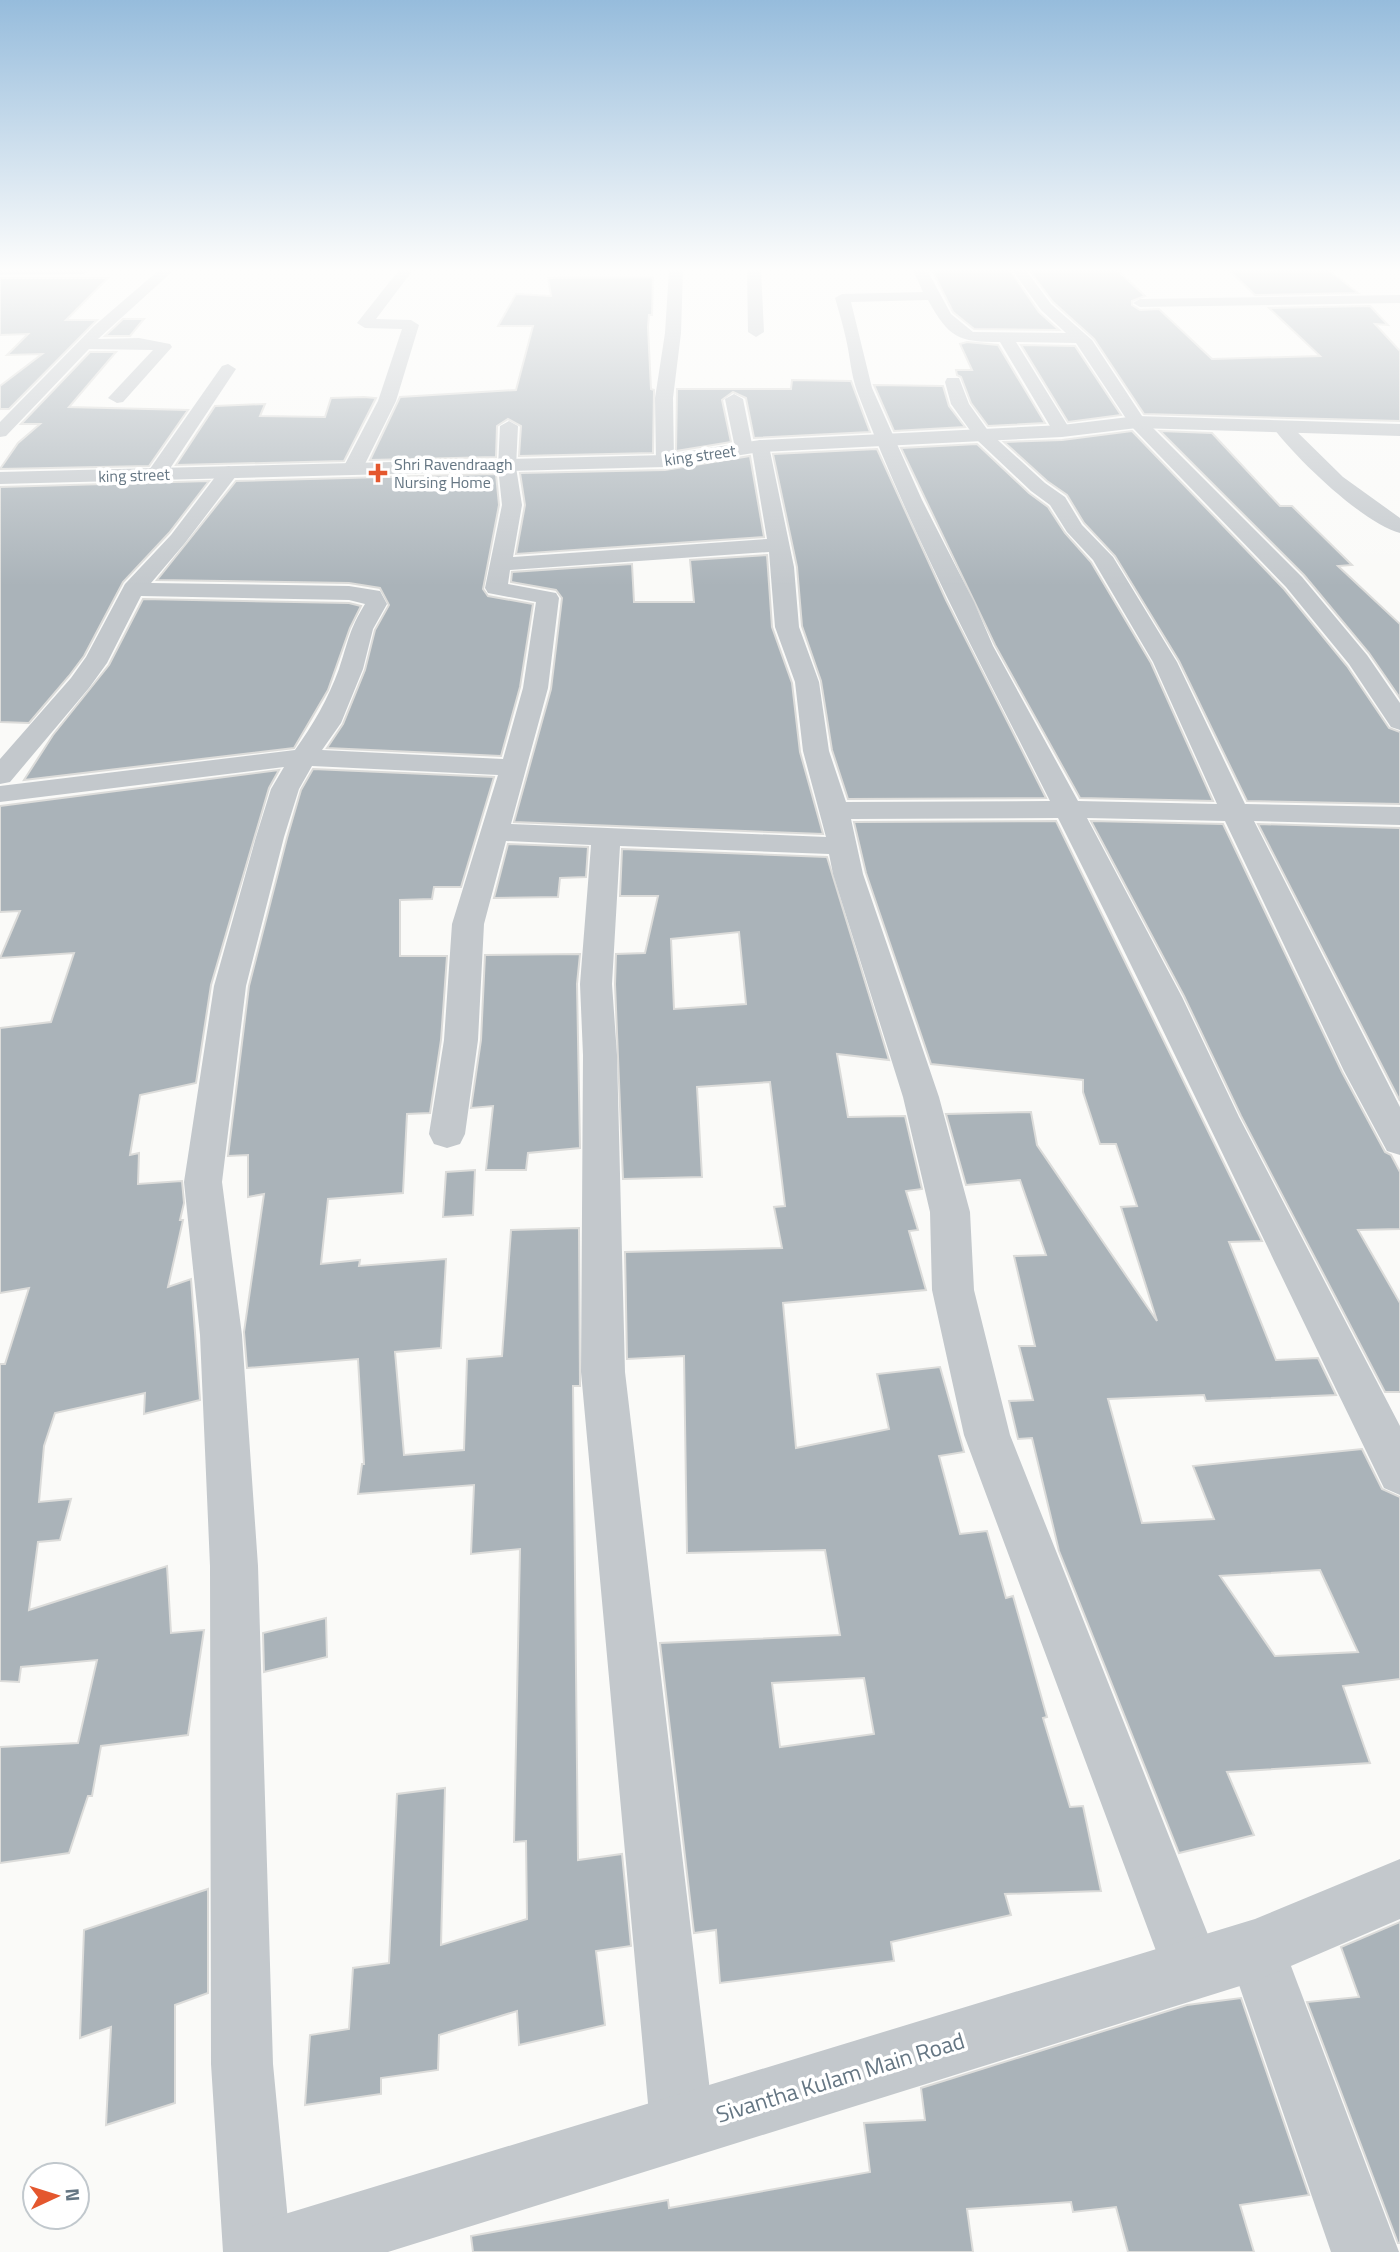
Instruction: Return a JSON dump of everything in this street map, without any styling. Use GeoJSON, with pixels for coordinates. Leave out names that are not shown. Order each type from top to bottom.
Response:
{"type":"FeatureCollection","features":[{"type":"Feature","properties":{"kind":"street"},"geometry":{"type":"LineString","coordinates":[[0,432],[55,375]]}},
{"type":"Feature","properties":{"kind":"street"},"geometry":{"type":"LineString","coordinates":[[117,398],[138,375]]}},
{"type":"Feature","properties":{"kind":"street"},"geometry":{"type":"LineString","coordinates":[[157,474],[225,375]]}},
{"type":"Feature","properties":{"kind":"street"},"geometry":{"type":"LineString","coordinates":[[353,468],[387,401],[395,375]]}},
{"type":"Feature","properties":{"kind":"street"},"geometry":{"type":"LineString","coordinates":[[665,461],[664,398],[667,375]]}},
{"type":"Feature","properties":{"kind":"street"},"geometry":{"type":"LineString","coordinates":[[861,375],[864,388],[912,500],[963,602],[981,646],[1018,712],[1165,997],[1221,1118],[1400,1473]]}},
{"type":"Feature","properties":{"kind":"street"},"geometry":{"type":"LineString","coordinates":[[1028,375],[1062,431]]}},
{"type":"Feature","properties":{"kind":"street"},"geometry":{"type":"LineString","coordinates":[[1108,375],[1137,422],[1294,582],[1358,660],[1400,722]]}},
{"type":"Feature","properties":{"kind":"street"},"geometry":{"type":"LineString","coordinates":[[953,382],[960,404],[983,436],[1038,487],[1058,501],[1074,528],[1102,557],[1165,662],[1235,813],[1362,1071],[1400,1141]]}},
{"type":"Feature","properties":{"kind":"street"},"geometry":{"type":"LineString","coordinates":[[734,400],[752,447],[778,545],[783,567],[788,627],[807,682],[816,751],[840,828],[848,874],[867,939],[893,1006],[921,1097],[950,1212],[953,1290],[988,1435],[1192,1970]]}},
{"type":"Feature","properties":{"kind":"street","name":"king street"},"geometry":{"type":"LineString","coordinates":[[0,478],[665,461],[752,447],[1062,431],[1137,422],[1400,430]]}},
{"type":"Feature","properties":{"kind":"street"},"geometry":{"type":"LineString","coordinates":[[447,1134],[461,1040],[468,924],[534,705],[546,643],[548,598],[496,588],[512,505],[507,467],[509,426]]}},
{"type":"Feature","properties":{"kind":"street"},"geometry":{"type":"LineString","coordinates":[[1281,426],[1337,483],[1366,507],[1400,527]]}},
{"type":"Feature","properties":{"kind":"street"},"geometry":{"type":"LineString","coordinates":[[0,776],[86,675],[98,658],[133,589],[178,539],[229,472]]}},
{"type":"Feature","properties":{"kind":"street"},"geometry":{"type":"LineString","coordinates":[[499,564],[778,545]]}},
{"type":"Feature","properties":{"kind":"street"},"geometry":{"type":"LineString","coordinates":[[133,589],[372,596],[376,604],[360,629],[351,669],[328,723],[303,757],[285,789],[270,837],[230,986],[203,1182],[221,1335],[234,1566],[242,2064],[257,2252]]}},
{"type":"Feature","properties":{"kind":"street"},"geometry":{"type":"LineString","coordinates":[[0,794],[303,757],[513,768]]}},
{"type":"Feature","properties":{"kind":"street"},"geometry":{"type":"LineString","coordinates":[[494,831],[606,835],[840,828],[1066,809],[1400,816]]}},
{"type":"Feature","properties":{"kind":"street"},"geometry":{"type":"LineString","coordinates":[[606,835],[596,984],[600,1055],[603,1372],[682,2125]]}},
{"type":"Feature","properties":{"kind":"street","name":"Sivantha Kulam Main Road"},"geometry":{"type":"LineString","coordinates":[[275,2252],[1256,1950],[1400,1889]]}},
{"type":"Feature","properties":{"kind":"street"},"geometry":{"type":"LineString","coordinates":[[1256,1950],[1365,2252]]}},
{"type":"Feature","properties":{"kind":"building"},"geometry":{"type":"Polygon","coordinates":[[[14,375],[43,375],[9,409],[0,409],[0,386],[14,375]]]}},
{"type":"Feature","properties":{"kind":"building"},"geometry":{"type":"Polygon","coordinates":[[[68,375],[96,375],[69,407],[188,410],[149,466],[0,469],[18,443],[40,424],[21,424],[68,375]]]}},
{"type":"Feature","properties":{"kind":"building"},"geometry":{"type":"Polygon","coordinates":[[[520,375],[650,375],[651,389],[654,390],[653,453],[519,456],[521,426],[508,419],[497,426],[496,457],[370,460],[400,397],[516,390],[520,375]]]}},
{"type":"Feature","properties":{"kind":"building"},"geometry":{"type":"Polygon","coordinates":[[[957,375],[1016,375],[1045,423],[988,426],[971,403],[961,377],[957,375]]]}},
{"type":"Feature","properties":{"kind":"building"},"geometry":{"type":"Polygon","coordinates":[[[1039,375],[1094,375],[1121,415],[1068,422],[1039,375]]]}},
{"type":"Feature","properties":{"kind":"building"},"geometry":{"type":"Polygon","coordinates":[[[1118,375],[1400,375],[1400,421],[1144,414],[1118,375]]]}},
{"type":"Feature","properties":{"kind":"building"},"geometry":{"type":"Polygon","coordinates":[[[792,380],[851,381],[870,432],[754,438],[746,398],[733,392],[722,400],[731,442],[676,451],[677,389],[791,389],[792,380]]]}},
{"type":"Feature","properties":{"kind":"building"},"geometry":{"type":"Polygon","coordinates":[[[874,385],[943,386],[949,406],[965,427],[894,431],[874,385]]]}},
{"type":"Feature","properties":{"kind":"building"},"geometry":{"type":"Polygon","coordinates":[[[331,398],[376,398],[344,461],[176,465],[215,406],[265,404],[260,416],[325,417],[331,398]]]}},
{"type":"Feature","properties":{"kind":"building"},"geometry":{"type":"Polygon","coordinates":[[[1132,431],[1284,589],[1347,666],[1389,728],[1400,732],[1400,804],[1247,801],[1179,661],[1115,556],[1084,523],[1067,495],[1047,481],[1004,442],[1062,440],[1132,431]]]}},
{"type":"Feature","properties":{"kind":"building"},"geometry":{"type":"Polygon","coordinates":[[[1160,431],[1212,433],[1280,506],[1292,506],[1352,565],[1338,566],[1400,624],[1400,698],[1369,653],[1304,575],[1160,431]]]}},
{"type":"Feature","properties":{"kind":"building"},"geometry":{"type":"Polygon","coordinates":[[[977,444],[1029,493],[1048,507],[1065,533],[1091,562],[1151,663],[1213,801],[1080,798],[995,645],[901,448],[977,444]]]}},
{"type":"Feature","properties":{"kind":"building"},"geometry":{"type":"Polygon","coordinates":[[[877,449],[946,600],[1046,798],[848,799],[832,750],[821,681],[802,626],[797,567],[773,454],[877,449]]]}},
{"type":"Feature","properties":{"kind":"building"},"geometry":{"type":"Polygon","coordinates":[[[750,456],[764,537],[516,554],[525,505],[520,473],[665,470],[750,456]]]}},
{"type":"Feature","properties":{"kind":"building"},"geometry":{"type":"Polygon","coordinates":[[[496,474],[499,505],[483,589],[488,596],[533,604],[520,687],[501,756],[327,748],[343,724],[365,670],[375,630],[389,605],[380,588],[349,583],[157,580],[236,481],[496,474]]]}},
{"type":"Feature","properties":{"kind":"building"},"geometry":{"type":"Polygon","coordinates":[[[209,481],[169,533],[123,582],[84,656],[29,723],[0,722],[0,487],[209,481]]]}},
{"type":"Feature","properties":{"kind":"building"},"geometry":{"type":"Polygon","coordinates":[[[767,555],[772,627],[792,683],[800,752],[823,834],[514,822],[551,689],[562,598],[556,590],[511,582],[512,572],[632,564],[634,602],[694,602],[690,560],[767,555]]]}},
{"type":"Feature","properties":{"kind":"building"},"geometry":{"type":"Polygon","coordinates":[[[143,599],[349,603],[361,606],[350,628],[328,690],[294,748],[24,780],[53,735],[109,665],[143,599]]]}},
{"type":"Feature","properties":{"kind":"building"},"geometry":{"type":"Polygon","coordinates":[[[313,769],[494,777],[461,887],[434,887],[432,899],[400,900],[400,956],[447,956],[441,1040],[430,1113],[407,1114],[403,1193],[328,1199],[321,1264],[360,1260],[359,1266],[446,1259],[441,1348],[395,1352],[404,1455],[464,1450],[467,1359],[502,1356],[511,1230],[579,1228],[580,1386],[573,1386],[578,1860],[622,1854],[631,1946],[596,1951],[605,2025],[519,2045],[517,2011],[439,2035],[438,2070],[381,2078],[381,2094],[305,2105],[310,2035],[349,2029],[353,1968],[389,1963],[397,1794],[445,1788],[441,1945],[527,1919],[526,1841],[514,1842],[520,1549],[471,1554],[474,1485],[358,1494],[364,1464],[358,1359],[247,1368],[244,1332],[264,1194],[248,1197],[248,1155],[228,1156],[249,986],[301,790],[313,769]]]}},
{"type":"Feature","properties":{"kind":"building"},"geometry":{"type":"Polygon","coordinates":[[[279,770],[269,788],[211,985],[196,1083],[140,1095],[130,1155],[139,1153],[138,1184],[182,1181],[184,1203],[180,1220],[183,1220],[168,1287],[191,1279],[200,1400],[144,1414],[145,1393],[55,1413],[44,1446],[39,1502],[71,1499],[60,1540],[38,1542],[29,1610],[167,1566],[171,1633],[204,1630],[188,1735],[101,1746],[92,1796],[88,1796],[69,1853],[0,1863],[0,1747],[78,1743],[97,1660],[21,1667],[19,1682],[0,1681],[0,1364],[5,1364],[29,1288],[0,1293],[0,1028],[51,1022],[74,953],[0,958],[20,911],[0,912],[0,806],[279,770]]]}},
{"type":"Feature","properties":{"kind":"building"},"geometry":{"type":"Polygon","coordinates":[[[1056,821],[1262,1241],[1229,1242],[1276,1360],[1318,1358],[1336,1395],[1206,1401],[1204,1395],[1108,1399],[1142,1523],[1214,1519],[1193,1466],[1362,1449],[1382,1489],[1400,1497],[1400,1679],[1343,1686],[1370,1763],[1227,1772],[1254,1835],[1179,1853],[1059,1551],[1032,1438],[1018,1439],[1009,1401],[1033,1400],[1019,1346],[1035,1346],[1014,1256],[1046,1255],[1020,1180],[966,1185],[946,1114],[1031,1112],[1037,1145],[1157,1321],[1121,1207],[1137,1206],[1116,1144],[1100,1144],[1083,1092],[1083,1080],[931,1064],[866,873],[854,822],[1056,821]],[[1320,1570],[1220,1576],[1275,1656],[1358,1652],[1320,1570]]]}},
{"type":"Feature","properties":{"kind":"building"},"geometry":{"type":"Polygon","coordinates":[[[1091,821],[1223,824],[1342,1072],[1385,1152],[1391,1155],[1400,1172],[1400,1229],[1358,1230],[1400,1303],[1400,1392],[1385,1392],[1241,1116],[1184,996],[1091,821]]]}},
{"type":"Feature","properties":{"kind":"building"},"geometry":{"type":"Polygon","coordinates":[[[1258,824],[1400,828],[1400,1101],[1258,824]]]}},
{"type":"Feature","properties":{"kind":"building"},"geometry":{"type":"Polygon","coordinates":[[[508,844],[588,847],[586,877],[560,878],[558,897],[494,898],[508,844]]]}},
{"type":"Feature","properties":{"kind":"building"},"geometry":{"type":"Polygon","coordinates":[[[622,849],[827,857],[889,1060],[837,1054],[848,1117],[905,1116],[922,1189],[906,1191],[918,1230],[909,1231],[926,1290],[783,1303],[796,1448],[889,1429],[877,1374],[940,1367],[964,1452],[939,1456],[960,1534],[987,1531],[1006,1598],[1013,1596],[1047,1717],[1043,1718],[1070,1807],[1083,1806],[1101,1891],[1005,1894],[1011,1915],[891,1942],[894,1961],[720,1983],[716,1930],[694,1933],[660,1643],[840,1635],[825,1550],[687,1553],[684,1356],[627,1359],[625,1252],[782,1248],[774,1207],[785,1206],[770,1082],[697,1087],[702,1177],[623,1179],[616,954],[645,953],[658,896],[620,896],[622,849]],[[739,932],[671,939],[674,1009],[746,1004],[739,932]],[[864,1678],[772,1683],[780,1747],[874,1734],[864,1678]]]}},
{"type":"Feature","properties":{"kind":"building"},"geometry":{"type":"Polygon","coordinates":[[[580,954],[577,984],[580,1148],[528,1153],[526,1170],[486,1170],[493,1106],[471,1108],[481,1040],[485,955],[580,954]]]}},
{"type":"Feature","properties":{"kind":"building"},"geometry":{"type":"Polygon","coordinates":[[[475,1170],[473,1215],[443,1217],[446,1172],[475,1170]]]}},
{"type":"Feature","properties":{"kind":"building"},"geometry":{"type":"Polygon","coordinates":[[[326,1618],[327,1657],[264,1672],[263,1633],[326,1618]]]}},
{"type":"Feature","properties":{"kind":"building"},"geometry":{"type":"Polygon","coordinates":[[[208,1889],[208,1993],[175,2005],[175,2103],[106,2125],[111,2027],[80,2038],[84,1930],[208,1889]]]}},
{"type":"Feature","properties":{"kind":"building"},"geometry":{"type":"Polygon","coordinates":[[[1400,1922],[1398,2243],[1307,2002],[1359,1997],[1341,1947],[1400,1922]]]}},
{"type":"Feature","properties":{"kind":"building"},"geometry":{"type":"Polygon","coordinates":[[[1241,1998],[1309,2195],[1240,2205],[1254,2252],[1128,2252],[1116,2207],[1073,2212],[1071,2202],[967,2209],[973,2252],[473,2252],[471,2236],[668,2200],[669,2208],[870,2172],[864,2123],[925,2120],[921,2088],[1187,2005],[1241,1998]]]}},
{"type":"Feature","properties":{"kind":"place","name":"Shri Ravendraagh Nursing Home"},"geometry":{"type":"Point","coordinates":[378,473]}}]}
